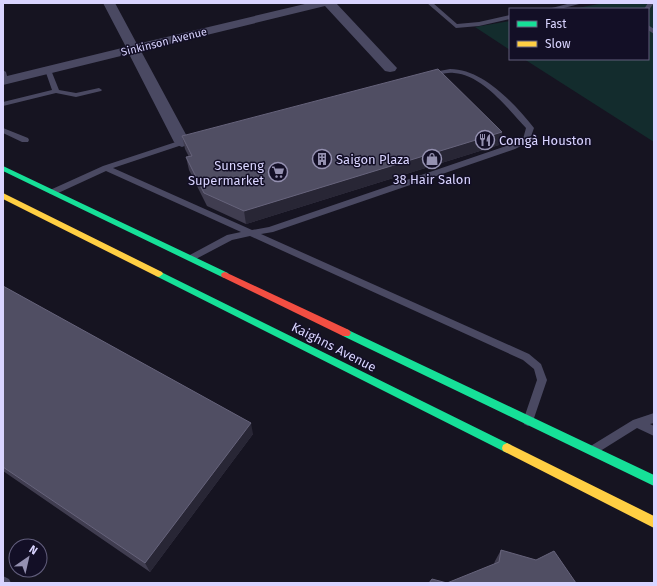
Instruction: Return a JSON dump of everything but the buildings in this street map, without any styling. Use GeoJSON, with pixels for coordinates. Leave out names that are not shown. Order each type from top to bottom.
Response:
{"type":"FeatureCollection","features":[{"type":"Feature","properties":{"kind":"highway","name":"Kaighns Avenue"},"geometry":{"type":"LineString","coordinates":[[3,168],[528,421],[654,480]]}},
{"type":"Feature","properties":{"kind":"highway","name":"Kaighns Avenue"},"geometry":{"type":"LineString","coordinates":[[3,196],[654,522]]}},
{"type":"Feature","properties":{"kind":"street"},"geometry":{"type":"LineString","coordinates":[[109,3],[182,142]]}},
{"type":"Feature","properties":{"kind":"street","name":"Sinkinson Avenue"},"geometry":{"type":"LineString","coordinates":[[4,78],[48,70],[324,3]]}},
{"type":"Feature","properties":{"kind":"street"},"geometry":{"type":"LineString","coordinates":[[329,3],[390,68]]}},
{"type":"Feature","properties":{"kind":"lane"},"geometry":{"type":"LineString","coordinates":[[430,3],[456,26],[479,24],[509,17]]}},
{"type":"Feature","properties":{"kind":"lane"},"geometry":{"type":"LineString","coordinates":[[556,8],[580,3]]}},
{"type":"Feature","properties":{"kind":"lane"},"geometry":{"type":"LineString","coordinates":[[48,70],[56,91]]}},
{"type":"Feature","properties":{"kind":"lane"},"geometry":{"type":"LineString","coordinates":[[191,258],[230,237],[270,230],[512,147],[526,140],[530,128],[484,82],[459,71],[446,71],[424,76]]}},
{"type":"Feature","properties":{"kind":"lane"},"geometry":{"type":"LineString","coordinates":[[3,104],[56,91],[76,95],[99,90]]}},
{"type":"Feature","properties":{"kind":"lane"},"geometry":{"type":"LineString","coordinates":[[3,130],[25,140]]}},
{"type":"Feature","properties":{"kind":"lane"},"geometry":{"type":"LineString","coordinates":[[53,192],[106,168],[197,138]]}},
{"type":"Feature","properties":{"kind":"lane"},"geometry":{"type":"LineString","coordinates":[[106,168],[249,234],[526,357],[538,367],[542,380],[528,421]]}},
{"type":"Feature","properties":{"kind":"lane"},"geometry":{"type":"LineString","coordinates":[[592,450],[636,423],[654,418]]}},
{"type":"Feature","properties":{"kind":"lane"},"geometry":{"type":"LineString","coordinates":[[636,423],[654,431]]}},
{"type":"Feature","properties":{"kind":"green space"},"geometry":{"type":"Polygon","coordinates":[[[604,3],[654,3],[654,142],[526,60],[649,60],[649,8],[577,8],[604,3]]]}},
{"type":"Feature","properties":{"kind":"green space"},"geometry":{"type":"Polygon","coordinates":[[[509,21],[509,49],[475,27],[509,21]]]}},
{"type":"Feature","properties":{"kind":"traffic: fast"},"geometry":{"type":"LineString","coordinates":[[3,168],[225,275]]}},
{"type":"Feature","properties":{"kind":"traffic: fast"},"geometry":{"type":"LineString","coordinates":[[159,274],[507,448]]}},
{"type":"Feature","properties":{"kind":"traffic: fast"},"geometry":{"type":"LineString","coordinates":[[346,333],[654,481]]}},
{"type":"Feature","properties":{"kind":"traffic: slow"},"geometry":{"type":"LineString","coordinates":[[3,196],[159,274]]}},
{"type":"Feature","properties":{"kind":"traffic: slow"},"geometry":{"type":"LineString","coordinates":[[507,448],[654,522]]}},
{"type":"Feature","properties":{"kind":"traffic: jam"},"geometry":{"type":"LineString","coordinates":[[225,275],[346,333]]}},
{"type":"Feature","properties":{"kind":"place","name":"Comgà Houston"},"geometry":{"type":"Point","coordinates":[485,140]}},
{"type":"Feature","properties":{"kind":"place","name":"Saigon Plaza"},"geometry":{"type":"Point","coordinates":[322,159]}},
{"type":"Feature","properties":{"kind":"place","name":"38 Hair Salon"},"geometry":{"type":"Point","coordinates":[432,159]}},
{"type":"Feature","properties":{"kind":"place","name":"Sunseng Supermarket"},"geometry":{"type":"Point","coordinates":[278,172]}}]}
